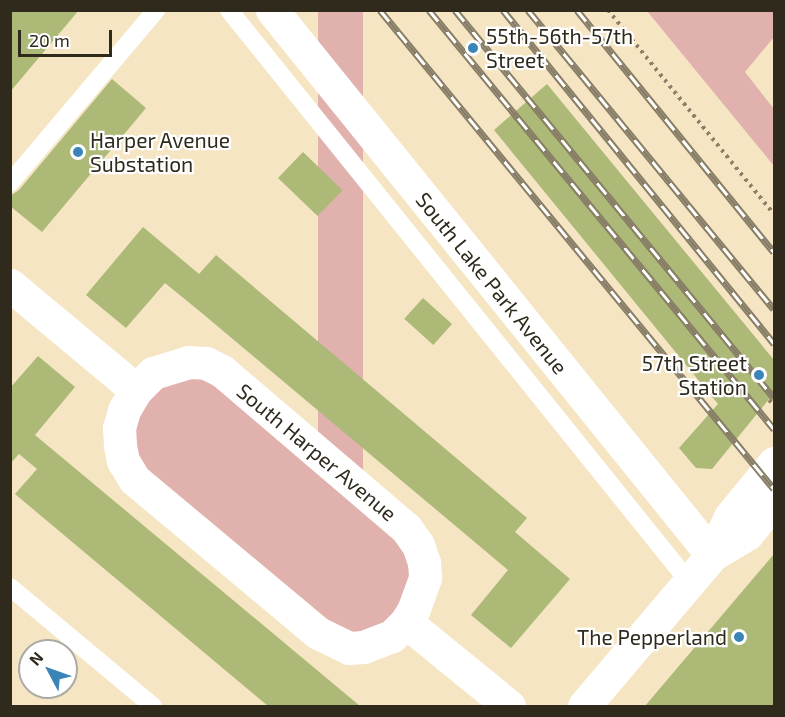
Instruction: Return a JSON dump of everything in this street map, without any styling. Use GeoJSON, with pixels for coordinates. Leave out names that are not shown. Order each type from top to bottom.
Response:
{"type":"FeatureCollection","features":[{"type":"Feature","properties":{"kind":"street","name":"South Lake Park Avenue"},"geometry":{"type":"LineString","coordinates":[[272,10],[712,555]]}},
{"type":"Feature","properties":{"kind":"street"},"geometry":{"type":"LineString","coordinates":[[11,286],[136,390]]}},
{"type":"Feature","properties":{"kind":"street","name":"South Harper Avenue"},"geometry":{"type":"LineString","coordinates":[[206,363],[222,371],[397,520],[418,545],[424,562],[425,578],[421,594],[406,622],[392,636],[370,645],[349,648],[334,642],[318,633],[134,479],[123,461],[119,428],[124,410],[136,390],[153,373],[173,365],[206,363]]}},
{"type":"Feature","properties":{"kind":"street"},"geometry":{"type":"LineString","coordinates":[[584,706],[712,555],[730,517],[774,463]]}},
{"type":"Feature","properties":{"kind":"street"},"geometry":{"type":"LineString","coordinates":[[712,555],[747,534],[774,501]]}},
{"type":"Feature","properties":{"kind":"street"},"geometry":{"type":"LineString","coordinates":[[406,622],[509,706]]}},
{"type":"Feature","properties":{"kind":"lane"},"geometry":{"type":"LineString","coordinates":[[10,183],[156,10]]}},
{"type":"Feature","properties":{"kind":"lane"},"geometry":{"type":"LineString","coordinates":[[229,10],[689,582]]}},
{"type":"Feature","properties":{"kind":"lane"},"geometry":{"type":"LineString","coordinates":[[10,587],[153,706]]}},
{"type":"Feature","properties":{"kind":"path"},"geometry":{"type":"LineString","coordinates":[[608,10],[774,214]]}},
{"type":"Feature","properties":{"kind":"path"},"geometry":{"type":"LineString","coordinates":[[769,400],[774,405]]}},
{"type":"Feature","properties":{"kind":"shaded area"},"geometry":{"type":"Polygon","coordinates":[[[318,11],[363,11],[363,578],[318,578],[318,11]]]}},
{"type":"Feature","properties":{"kind":"shaded area"},"geometry":{"type":"Polygon","coordinates":[[[647,11],[774,11],[774,37],[745,72],[774,109],[774,166],[647,11]]]}},
{"type":"Feature","properties":{"kind":"shaded area"},"geometry":{"type":"Polygon","coordinates":[[[189,362],[406,528],[425,578],[364,647],[134,479],[124,410],[189,362]]]}},
{"type":"Feature","properties":{"kind":"building"},"geometry":{"type":"Polygon","coordinates":[[[10,10],[79,10],[10,92],[10,10]]]}},
{"type":"Feature","properties":{"kind":"building","name":"Harper Avenue Substation"},"geometry":{"type":"Polygon","coordinates":[[[112,79],[146,108],[42,232],[10,206],[10,196],[19,190],[112,79]]]}},
{"type":"Feature","properties":{"kind":"building"},"geometry":{"type":"Polygon","coordinates":[[[547,84],[774,360],[774,393],[712,469],[696,468],[679,448],[718,404],[494,130],[547,84]]]}},
{"type":"Feature","properties":{"kind":"building"},"geometry":{"type":"Polygon","coordinates":[[[303,152],[343,190],[318,216],[278,178],[303,152]]]}},
{"type":"Feature","properties":{"kind":"building"},"geometry":{"type":"Polygon","coordinates":[[[143,227],[199,274],[216,255],[527,518],[515,532],[570,579],[511,648],[471,615],[508,570],[203,314],[165,283],[126,328],[86,295],[143,227]]]}},
{"type":"Feature","properties":{"kind":"building"},"geometry":{"type":"Polygon","coordinates":[[[423,298],[452,324],[433,345],[404,319],[423,298]]]}},
{"type":"Feature","properties":{"kind":"building"},"geometry":{"type":"Polygon","coordinates":[[[38,356],[75,387],[35,435],[360,706],[268,706],[15,494],[37,469],[19,454],[10,464],[10,388],[38,356]]]}},
{"type":"Feature","properties":{"kind":"building","name":"The Pepperland"},"geometry":{"type":"Polygon","coordinates":[[[774,554],[774,706],[645,706],[774,554]]]}},
{"type":"Feature","properties":{"kind":"railway"},"geometry":{"type":"LineString","coordinates":[[380,10],[774,489]]}},
{"type":"Feature","properties":{"kind":"railway"},"geometry":{"type":"LineString","coordinates":[[429,10],[774,429]]}},
{"type":"Feature","properties":{"kind":"railway"},"geometry":{"type":"LineString","coordinates":[[455,10],[774,398]]}},
{"type":"Feature","properties":{"kind":"railway"},"geometry":{"type":"LineString","coordinates":[[503,10],[774,344]]}},
{"type":"Feature","properties":{"kind":"railway"},"geometry":{"type":"LineString","coordinates":[[528,10],[774,309]]}},
{"type":"Feature","properties":{"kind":"railway"},"geometry":{"type":"LineString","coordinates":[[577,10],[774,252]]}},
{"type":"Feature","properties":{"kind":"place","name":"55th-56th-57th Street"},"geometry":{"type":"Point","coordinates":[473,48]}},
{"type":"Feature","properties":{"kind":"place","name":"Harper Avenue Substation"},"geometry":{"type":"Point","coordinates":[78,152]}},
{"type":"Feature","properties":{"kind":"place","name":"57th Street Station"},"geometry":{"type":"Point","coordinates":[759,375]}},
{"type":"Feature","properties":{"kind":"place","name":"The Pepperland"},"geometry":{"type":"Point","coordinates":[739,637]}}]}
